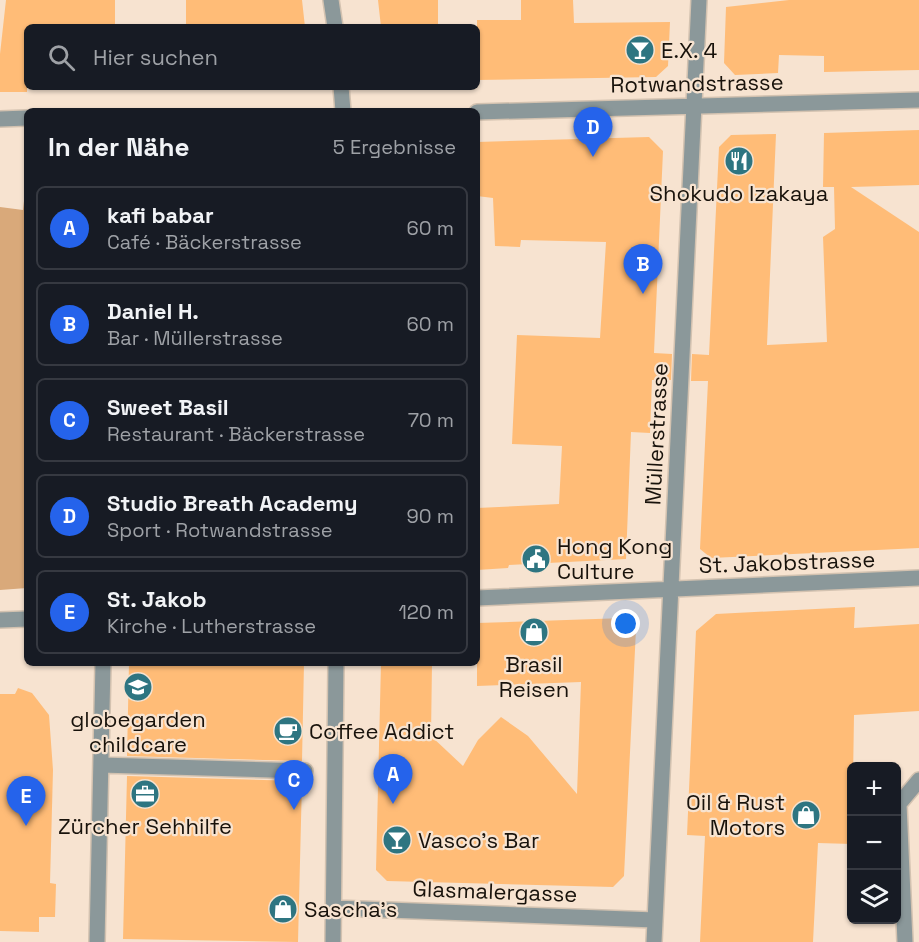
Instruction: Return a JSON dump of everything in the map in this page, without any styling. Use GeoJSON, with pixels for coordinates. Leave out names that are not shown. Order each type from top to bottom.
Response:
{"type":"FeatureCollection","features":[{"type":"Feature","properties":{"kind":"street"},"geometry":{"type":"LineString","coordinates":[[331,0],[335,24]]}},
{"type":"Feature","properties":{"kind":"street","name":"Müllerstrasse"},"geometry":{"type":"LineString","coordinates":[[654,942],[699,0]]}},
{"type":"Feature","properties":{"kind":"street"},"geometry":{"type":"LineString","coordinates":[[341,90],[343,108]]}},
{"type":"Feature","properties":{"kind":"street","name":"Rotwandstrasse"},"geometry":{"type":"LineString","coordinates":[[480,112],[694,104],[919,100]]}},
{"type":"Feature","properties":{"kind":"street"},"geometry":{"type":"LineString","coordinates":[[0,119],[24,118]]}},
{"type":"Feature","properties":{"kind":"street","name":"St. Jakobstrasse"},"geometry":{"type":"LineString","coordinates":[[480,598],[919,578]]}},
{"type":"Feature","properties":{"kind":"street"},"geometry":{"type":"LineString","coordinates":[[0,620],[24,619]]}},
{"type":"Feature","properties":{"kind":"street"},"geometry":{"type":"LineString","coordinates":[[97,942],[103,666]]}},
{"type":"Feature","properties":{"kind":"street"},"geometry":{"type":"LineString","coordinates":[[333,942],[336,666]]}},
{"type":"Feature","properties":{"kind":"street"},"geometry":{"type":"LineString","coordinates":[[101,765],[305,771]]}},
{"type":"Feature","properties":{"kind":"street"},"geometry":{"type":"LineString","coordinates":[[905,942],[899,804],[919,780]]}},
{"type":"Feature","properties":{"kind":"street","name":"Glasmalergasse"},"geometry":{"type":"LineString","coordinates":[[333,908],[655,920]]}},
{"type":"Feature","properties":{"kind":"shaded area"},"geometry":{"type":"Polygon","coordinates":[[[24,201],[24,588],[0,590],[0,207],[23,210],[24,201]]]}},
{"type":"Feature","properties":{"kind":"building"},"geometry":{"type":"Polygon","coordinates":[[[6,0],[115,0],[115,24],[24,24],[24,90],[27,92],[0,92],[0,54],[6,0]]]}},
{"type":"Feature","properties":{"kind":"building"},"geometry":{"type":"Polygon","coordinates":[[[186,0],[302,0],[305,24],[186,24],[186,0]]]}},
{"type":"Feature","properties":{"kind":"building"},"geometry":{"type":"Polygon","coordinates":[[[378,0],[438,0],[438,24],[381,24],[378,0]]]}},
{"type":"Feature","properties":{"kind":"building"},"geometry":{"type":"Polygon","coordinates":[[[521,0],[573,0],[574,23],[670,22],[668,66],[656,77],[480,80],[480,24],[477,24],[477,20],[521,20],[521,0]]]}},
{"type":"Feature","properties":{"kind":"building"},"geometry":{"type":"Polygon","coordinates":[[[789,0],[919,0],[919,70],[824,72],[824,56],[779,55],[778,73],[735,75],[724,63],[726,7],[789,0]]]}},
{"type":"Feature","properties":{"kind":"building"},"geometry":{"type":"Polygon","coordinates":[[[919,130],[919,185],[851,187],[919,232],[919,548],[711,558],[700,549],[708,381],[691,381],[692,354],[709,355],[719,147],[731,135],[776,134],[767,345],[827,342],[823,237],[835,229],[834,187],[823,187],[824,133],[919,130]]]}},
{"type":"Feature","properties":{"kind":"building"},"geometry":{"type":"Polygon","coordinates":[[[649,137],[663,151],[654,353],[672,354],[671,380],[652,380],[650,433],[631,432],[626,559],[509,565],[508,568],[480,570],[480,508],[559,504],[562,446],[512,444],[517,335],[600,338],[606,242],[521,240],[520,247],[495,246],[493,198],[480,196],[480,142],[649,137]]]}},
{"type":"Feature","properties":{"kind":"building"},"geometry":{"type":"Polygon","coordinates":[[[855,607],[854,628],[919,624],[919,711],[854,715],[853,762],[847,762],[847,844],[818,843],[813,942],[700,942],[705,836],[687,835],[696,631],[716,614],[855,607]]]}},
{"type":"Feature","properties":{"kind":"building"},"geometry":{"type":"Polygon","coordinates":[[[625,618],[636,629],[624,876],[613,887],[387,881],[376,870],[381,666],[432,666],[431,736],[463,766],[478,740],[501,717],[528,736],[577,794],[581,682],[477,686],[477,666],[480,666],[480,623],[625,618]]]}},
{"type":"Feature","properties":{"kind":"building"},"geometry":{"type":"Polygon","coordinates":[[[129,666],[304,666],[302,761],[127,756],[129,666]]]}},
{"type":"Feature","properties":{"kind":"building"},"geometry":{"type":"Polygon","coordinates":[[[18,688],[32,693],[49,715],[53,770],[50,883],[56,884],[55,917],[39,917],[39,932],[0,931],[0,694],[15,694],[18,688]]]}},
{"type":"Feature","properties":{"kind":"building"},"geometry":{"type":"Polygon","coordinates":[[[127,776],[302,781],[298,942],[123,939],[127,776]]]}},
{"type":"Feature","properties":{"kind":"place","name":"E.X. 4"},"geometry":{"type":"Point","coordinates":[640,50]}},
{"type":"Feature","properties":{"kind":"place","name":"Studio Breath Academy"},"geometry":{"type":"Point","coordinates":[593,157]}},
{"type":"Feature","properties":{"kind":"place","name":"Shokudo Izakaya"},"geometry":{"type":"Point","coordinates":[739,161]}},
{"type":"Feature","properties":{"kind":"place","name":"Daniel H."},"geometry":{"type":"Point","coordinates":[643,294]}},
{"type":"Feature","properties":{"kind":"place","name":"Hong Kong Culture"},"geometry":{"type":"Point","coordinates":[536,559]}},
{"type":"Feature","properties":{"kind":"place","name":"Brasil Reisen"},"geometry":{"type":"Point","coordinates":[534,632]}},
{"type":"Feature","properties":{"kind":"place","name":"globegarden childcare"},"geometry":{"type":"Point","coordinates":[138,687]}},
{"type":"Feature","properties":{"kind":"place","name":"Coffee Addict"},"geometry":{"type":"Point","coordinates":[288,731]}},
{"type":"Feature","properties":{"kind":"place","name":"Zürcher Sehhilfe"},"geometry":{"type":"Point","coordinates":[145,794]}},
{"type":"Feature","properties":{"kind":"place","name":"kafi babar"},"geometry":{"type":"Point","coordinates":[393,804]}},
{"type":"Feature","properties":{"kind":"place","name":"Sweet Basil"},"geometry":{"type":"Point","coordinates":[294,810]}},
{"type":"Feature","properties":{"kind":"place","name":"Oil & Rust Motors"},"geometry":{"type":"Point","coordinates":[806,815]}},
{"type":"Feature","properties":{"kind":"place","name":"St. Jakob"},"geometry":{"type":"Point","coordinates":[26,826]}},
{"type":"Feature","properties":{"kind":"place","name":"Vasco's Bar"},"geometry":{"type":"Point","coordinates":[397,840]}},
{"type":"Feature","properties":{"kind":"place","name":"Sascha's"},"geometry":{"type":"Point","coordinates":[283,909]}}]}
